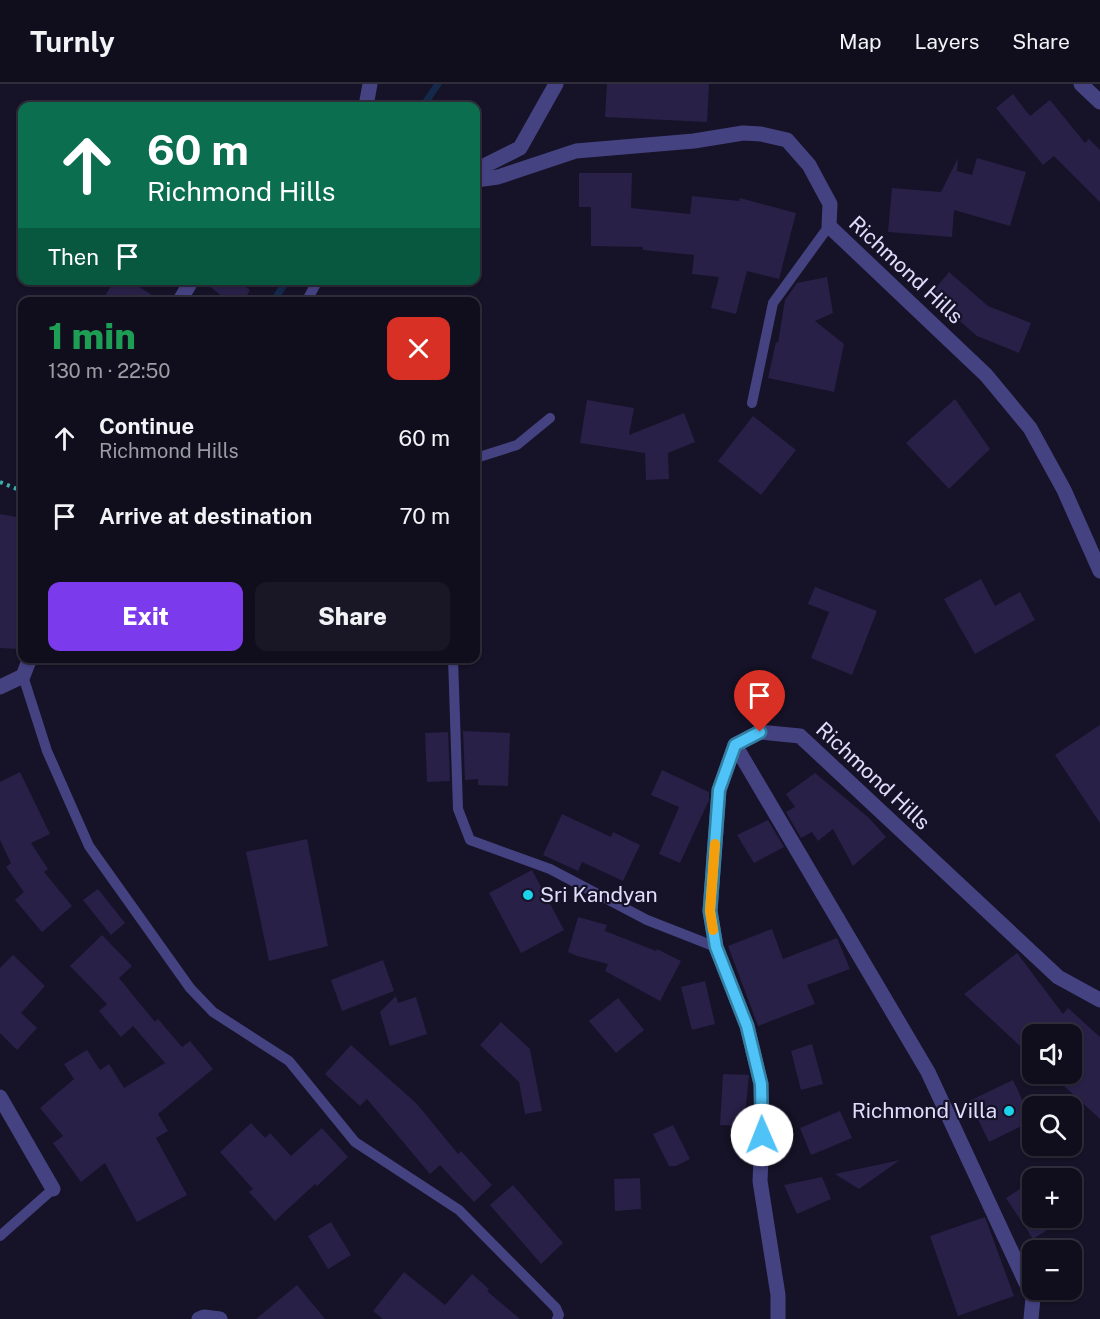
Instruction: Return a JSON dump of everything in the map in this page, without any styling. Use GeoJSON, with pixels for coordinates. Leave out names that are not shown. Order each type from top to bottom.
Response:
{"type":"FeatureCollection","features":[{"type":"Feature","properties":{"kind":"street"},"geometry":{"type":"LineString","coordinates":[[367,102],[370,84]]}},
{"type":"Feature","properties":{"kind":"street"},"geometry":{"type":"LineString","coordinates":[[480,168],[520,148],[556,84]]}},
{"type":"Feature","properties":{"kind":"street"},"geometry":{"type":"LineString","coordinates":[[1081,84],[1100,102]]}},
{"type":"Feature","properties":{"kind":"street","name":"Richmond Hills"},"geometry":{"type":"LineString","coordinates":[[480,179],[498,177],[576,151],[694,141],[743,134],[761,134],[787,140],[809,165],[830,204],[829,226],[986,375],[1030,428],[1064,490],[1100,571]]}},
{"type":"Feature","properties":{"kind":"street"},"geometry":{"type":"LineString","coordinates":[[0,687],[23,676],[28,663]]}},
{"type":"Feature","properties":{"kind":"street","name":"Richmond Hills"},"geometry":{"type":"LineString","coordinates":[[735,745],[760,732],[800,736],[1058,977],[1100,1000]]}},
{"type":"Feature","properties":{"kind":"street"},"geometry":{"type":"LineString","coordinates":[[735,745],[719,790],[710,911],[716,947],[747,1026],[761,1084],[760,1181],[778,1295],[778,1319]]}},
{"type":"Feature","properties":{"kind":"street"},"geometry":{"type":"LineString","coordinates":[[735,745],[928,1072],[1033,1298],[1031,1319]]}},
{"type":"Feature","properties":{"kind":"street"},"geometry":{"type":"LineString","coordinates":[[0,1097],[53,1189]]}},
{"type":"Feature","properties":{"kind":"street"},"geometry":{"type":"LineString","coordinates":[[199,1319],[204,1317],[220,1319]]}},
{"type":"Feature","properties":{"kind":"lane"},"geometry":{"type":"LineString","coordinates":[[752,403],[773,303],[829,226]]}},
{"type":"Feature","properties":{"kind":"lane"},"geometry":{"type":"LineString","coordinates":[[480,457],[517,445],[550,418]]}},
{"type":"Feature","properties":{"kind":"lane"},"geometry":{"type":"LineString","coordinates":[[453,663],[458,809],[470,840],[550,869],[647,920],[716,947]]}},
{"type":"Feature","properties":{"kind":"lane"},"geometry":{"type":"LineString","coordinates":[[23,676],[47,751],[89,846],[190,988],[213,1012],[289,1061],[355,1142],[459,1210],[556,1308],[559,1315],[557,1319]]}},
{"type":"Feature","properties":{"kind":"lane"},"geometry":{"type":"LineString","coordinates":[[0,1236],[53,1189]]}},
{"type":"Feature","properties":{"kind":"path"},"geometry":{"type":"LineString","coordinates":[[0,482],[18,489]]}},
{"type":"Feature","properties":{"kind":"building"},"geometry":{"type":"Polygon","coordinates":[[[607,84],[709,84],[707,122],[605,117],[607,84]]]}},
{"type":"Feature","properties":{"kind":"building"},"geometry":{"type":"Polygon","coordinates":[[[1013,94],[1030,116],[1050,100],[1085,143],[1089,139],[1100,150],[1100,202],[1054,156],[1043,165],[996,108],[1013,94]]]}},
{"type":"Feature","properties":{"kind":"building"},"geometry":{"type":"Polygon","coordinates":[[[958,158],[957,171],[972,175],[977,158],[1026,172],[1010,226],[954,210],[952,237],[888,232],[892,188],[941,192],[958,158]]]}},
{"type":"Feature","properties":{"kind":"building"},"geometry":{"type":"Polygon","coordinates":[[[579,173],[632,173],[631,208],[690,214],[692,196],[739,201],[740,198],[796,213],[779,279],[747,271],[736,314],[711,308],[719,277],[692,274],[694,255],[643,250],[643,247],[591,246],[591,207],[579,207],[579,173]]]}},
{"type":"Feature","properties":{"kind":"building"},"geometry":{"type":"Polygon","coordinates":[[[949,272],[988,306],[1031,323],[1019,353],[977,336],[930,295],[949,272]]]}},
{"type":"Feature","properties":{"kind":"building"},"geometry":{"type":"Polygon","coordinates":[[[827,277],[833,313],[815,321],[844,344],[834,392],[768,378],[776,342],[778,343],[785,300],[797,283],[827,277]]]}},
{"type":"Feature","properties":{"kind":"building"},"geometry":{"type":"Polygon","coordinates":[[[112,285],[136,285],[154,297],[104,297],[112,285]]]}},
{"type":"Feature","properties":{"kind":"building"},"geometry":{"type":"Polygon","coordinates":[[[208,285],[244,285],[250,290],[246,297],[223,297],[208,285]]]}},
{"type":"Feature","properties":{"kind":"building"},"geometry":{"type":"Polygon","coordinates":[[[955,399],[990,449],[949,489],[906,443],[955,399]]]}},
{"type":"Feature","properties":{"kind":"building"},"geometry":{"type":"Polygon","coordinates":[[[587,400],[634,408],[629,435],[684,413],[695,442],[668,453],[669,479],[646,480],[645,453],[580,443],[587,400]]]}},
{"type":"Feature","properties":{"kind":"building"},"geometry":{"type":"Polygon","coordinates":[[[753,416],[796,450],[761,495],[718,461],[753,416]]]}},
{"type":"Feature","properties":{"kind":"building"},"geometry":{"type":"Polygon","coordinates":[[[0,514],[18,517],[18,649],[0,648],[0,514]]]}},
{"type":"Feature","properties":{"kind":"building"},"geometry":{"type":"Polygon","coordinates":[[[981,579],[995,606],[1020,592],[1035,620],[975,654],[944,599],[981,579]]]}},
{"type":"Feature","properties":{"kind":"building"},"geometry":{"type":"Polygon","coordinates":[[[815,587],[877,611],[852,675],[811,658],[829,612],[808,604],[815,587]]]}},
{"type":"Feature","properties":{"kind":"building"},"geometry":{"type":"Polygon","coordinates":[[[1100,725],[1100,823],[1055,755],[1100,725]]]}},
{"type":"Feature","properties":{"kind":"building"},"geometry":{"type":"Polygon","coordinates":[[[463,731],[510,733],[508,786],[478,785],[478,779],[465,780],[463,731]]]}},
{"type":"Feature","properties":{"kind":"building"},"geometry":{"type":"Polygon","coordinates":[[[448,732],[450,781],[427,782],[425,733],[448,732]]]}},
{"type":"Feature","properties":{"kind":"building"},"geometry":{"type":"Polygon","coordinates":[[[662,770],[709,792],[709,800],[680,863],[659,854],[679,807],[651,795],[662,770]]]}},
{"type":"Feature","properties":{"kind":"building"},"geometry":{"type":"Polygon","coordinates":[[[20,772],[50,834],[31,843],[48,869],[44,872],[72,906],[42,932],[15,900],[24,892],[6,867],[11,863],[0,840],[0,782],[20,772]]]}},
{"type":"Feature","properties":{"kind":"building"},"geometry":{"type":"Polygon","coordinates":[[[815,773],[869,818],[886,837],[853,866],[833,829],[818,841],[812,832],[801,838],[786,812],[795,807],[786,794],[815,773]]]}},
{"type":"Feature","properties":{"kind":"building"},"geometry":{"type":"Polygon","coordinates":[[[562,814],[611,837],[613,832],[640,845],[623,881],[582,862],[578,871],[543,855],[562,814]]]}},
{"type":"Feature","properties":{"kind":"building"},"geometry":{"type":"Polygon","coordinates":[[[768,820],[784,847],[754,863],[737,835],[768,820]]]}},
{"type":"Feature","properties":{"kind":"building"},"geometry":{"type":"Polygon","coordinates":[[[307,839],[328,946],[269,961],[246,852],[307,839]]]}},
{"type":"Feature","properties":{"kind":"building"},"geometry":{"type":"Polygon","coordinates":[[[532,870],[564,930],[521,953],[489,893],[532,870]]]}},
{"type":"Feature","properties":{"kind":"building"},"geometry":{"type":"Polygon","coordinates":[[[98,889],[125,923],[111,935],[83,900],[98,889]]]}},
{"type":"Feature","properties":{"kind":"building"},"geometry":{"type":"Polygon","coordinates":[[[578,917],[607,925],[605,931],[656,951],[657,949],[681,961],[660,1001],[605,971],[608,964],[568,952],[578,917]]]}},
{"type":"Feature","properties":{"kind":"building"},"geometry":{"type":"Polygon","coordinates":[[[772,929],[783,959],[837,938],[850,969],[807,985],[815,1004],[758,1026],[728,946],[772,929]]]}},
{"type":"Feature","properties":{"kind":"building"},"geometry":{"type":"Polygon","coordinates":[[[102,935],[132,966],[119,978],[155,1022],[158,1019],[182,1047],[190,1041],[213,1069],[158,1114],[168,1131],[156,1138],[187,1195],[137,1222],[105,1163],[81,1182],[53,1143],[63,1136],[40,1108],[74,1079],[64,1064],[87,1050],[100,1070],[109,1064],[124,1088],[165,1063],[133,1026],[121,1037],[99,1011],[107,1004],[70,966],[102,935]]]}},
{"type":"Feature","properties":{"kind":"building"},"geometry":{"type":"Polygon","coordinates":[[[1017,953],[1063,1014],[1068,1008],[1100,1037],[1100,1119],[1082,1102],[1082,1096],[1075,1096],[1062,1084],[1082,1084],[1082,1024],[1022,1024],[1022,1048],[964,994],[1017,953]]]}},
{"type":"Feature","properties":{"kind":"building"},"geometry":{"type":"Polygon","coordinates":[[[13,955],[45,986],[21,1013],[37,1028],[17,1050],[0,1033],[0,968],[13,955]]]}},
{"type":"Feature","properties":{"kind":"building"},"geometry":{"type":"Polygon","coordinates":[[[383,960],[394,991],[342,1011],[331,980],[383,960]]]}},
{"type":"Feature","properties":{"kind":"building"},"geometry":{"type":"Polygon","coordinates":[[[705,981],[715,1024],[692,1030],[681,987],[705,981]]]}},
{"type":"Feature","properties":{"kind":"building"},"geometry":{"type":"Polygon","coordinates":[[[396,996],[398,1003],[416,997],[427,1034],[390,1046],[380,1012],[396,996]]]}},
{"type":"Feature","properties":{"kind":"building"},"geometry":{"type":"Polygon","coordinates":[[[618,998],[644,1030],[616,1053],[589,1021],[618,998]]]}},
{"type":"Feature","properties":{"kind":"building"},"geometry":{"type":"Polygon","coordinates":[[[501,1022],[530,1049],[542,1111],[525,1114],[519,1082],[480,1045],[501,1022]]]}},
{"type":"Feature","properties":{"kind":"building"},"geometry":{"type":"Polygon","coordinates":[[[812,1044],[823,1084],[801,1090],[791,1051],[812,1044]]]}},
{"type":"Feature","properties":{"kind":"building"},"geometry":{"type":"Polygon","coordinates":[[[351,1045],[417,1104],[458,1154],[461,1151],[492,1185],[474,1202],[440,1165],[430,1174],[367,1099],[360,1106],[325,1074],[351,1045]]]}},
{"type":"Feature","properties":{"kind":"building"},"geometry":{"type":"Polygon","coordinates":[[[723,1074],[749,1075],[744,1126],[720,1125],[723,1074]]]}},
{"type":"Feature","properties":{"kind":"building"},"geometry":{"type":"Polygon","coordinates":[[[1013,1080],[1022,1099],[1022,1126],[989,1142],[969,1101],[1013,1080]]]}},
{"type":"Feature","properties":{"kind":"building"},"geometry":{"type":"Polygon","coordinates":[[[840,1111],[852,1138],[811,1155],[800,1128],[840,1111]]]}},
{"type":"Feature","properties":{"kind":"building"},"geometry":{"type":"Polygon","coordinates":[[[251,1123],[265,1138],[270,1133],[291,1156],[322,1128],[348,1157],[275,1221],[249,1192],[253,1189],[220,1152],[251,1123]]]}},
{"type":"Feature","properties":{"kind":"building"},"geometry":{"type":"Polygon","coordinates":[[[673,1125],[690,1159],[676,1166],[669,1166],[653,1134],[673,1125]]]}},
{"type":"Feature","properties":{"kind":"building"},"geometry":{"type":"Polygon","coordinates":[[[900,1160],[859,1189],[835,1174],[900,1160]]]}},
{"type":"Feature","properties":{"kind":"building"},"geometry":{"type":"Polygon","coordinates":[[[822,1177],[831,1199],[797,1214],[784,1185],[822,1177]]]}},
{"type":"Feature","properties":{"kind":"building"},"geometry":{"type":"Polygon","coordinates":[[[640,1178],[641,1209],[615,1211],[614,1179],[640,1178]]]}},
{"type":"Feature","properties":{"kind":"building"},"geometry":{"type":"Polygon","coordinates":[[[513,1185],[563,1243],[541,1264],[490,1205],[513,1185]]]}},
{"type":"Feature","properties":{"kind":"building"},"geometry":{"type":"Polygon","coordinates":[[[1022,1188],[1022,1222],[1006,1198],[1022,1188]]]}},
{"type":"Feature","properties":{"kind":"building"},"geometry":{"type":"Polygon","coordinates":[[[985,1217],[1014,1296],[958,1316],[930,1236],[985,1217]]]}},
{"type":"Feature","properties":{"kind":"building"},"geometry":{"type":"Polygon","coordinates":[[[331,1222],[351,1255],[328,1269],[308,1236],[331,1222]]]}},
{"type":"Feature","properties":{"kind":"building"},"geometry":{"type":"Polygon","coordinates":[[[1026,1228],[1050,1228],[1033,1239],[1026,1228]]]}},
{"type":"Feature","properties":{"kind":"building"},"geometry":{"type":"Polygon","coordinates":[[[404,1272],[445,1305],[472,1274],[489,1289],[487,1291],[520,1319],[383,1319],[373,1311],[404,1272]]]}},
{"type":"Feature","properties":{"kind":"building"},"geometry":{"type":"Polygon","coordinates":[[[297,1285],[325,1319],[256,1319],[297,1285]]]}},
{"type":"Feature","properties":{"kind":"waterway"},"geometry":{"type":"LineString","coordinates":[[426,102],[438,84]]}},
{"type":"Feature","properties":{"kind":"waterway"},"geometry":{"type":"LineString","coordinates":[[276,297],[284,285]]}},
{"type":"Feature","properties":{"kind":"slow traffic"},"geometry":{"type":"LineString","coordinates":[[713,930],[710,911],[715,844]]}},
{"type":"Feature","properties":{"kind":"place","name":"Sri Kandyan"},"geometry":{"type":"Point","coordinates":[528,895]}},
{"type":"Feature","properties":{"kind":"place","name":"Richmond Villa"},"geometry":{"type":"Point","coordinates":[1009,1111]}},
{"type":"Feature","properties":{"kind":"route"},"geometry":{"type":"LineString","coordinates":[[760,732],[735,745],[719,790],[710,911],[716,947],[747,1026],[761,1084],[762,1135]]}}]}
